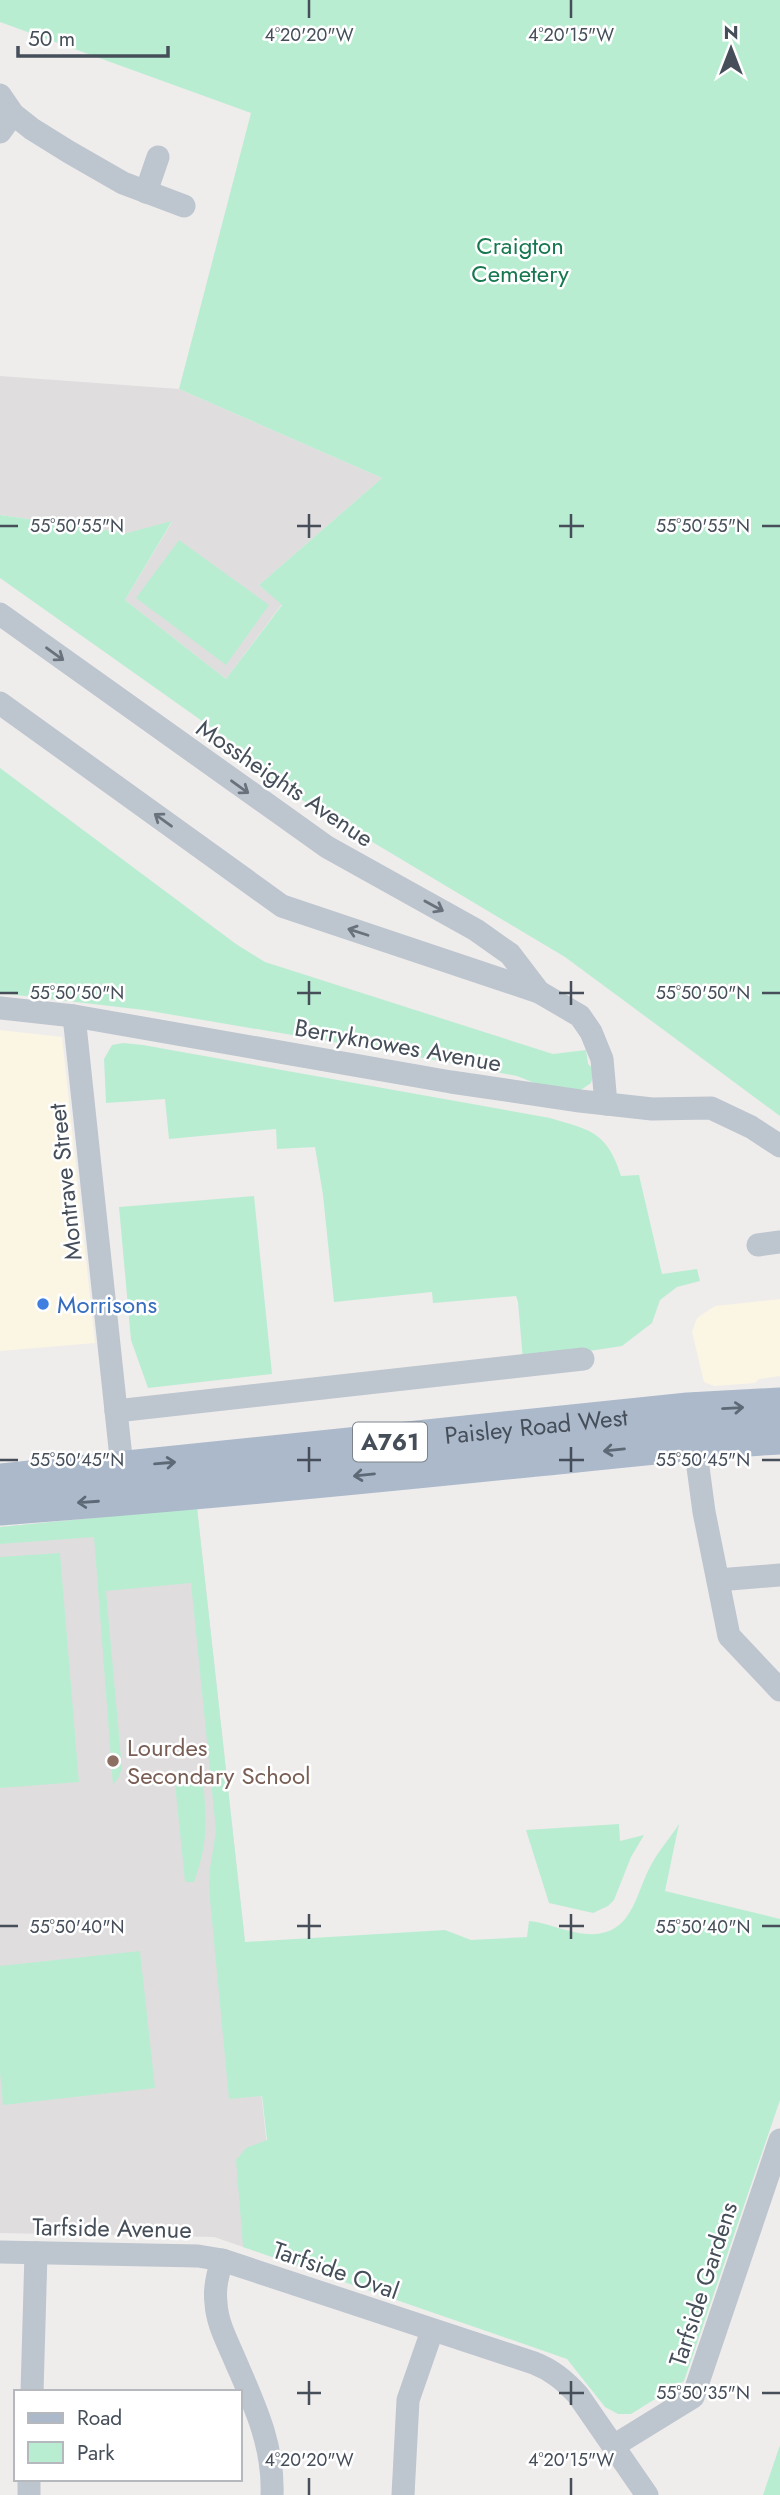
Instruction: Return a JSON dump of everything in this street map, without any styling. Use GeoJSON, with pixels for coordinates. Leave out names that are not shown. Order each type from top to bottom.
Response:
{"type":"FeatureCollection","features":[{"type":"Feature","properties":{"kind":"main road","name":"Paisley Road West"},"geometry":{"type":"LineString","coordinates":[[0,1508],[141,1497],[692,1426],[780,1405]]}},
{"type":"Feature","properties":{"kind":"main road","name":"Paisley Road West"},"geometry":{"type":"LineString","coordinates":[[0,1481],[407,1441],[692,1426],[780,1437]]}},
{"type":"Feature","properties":{"kind":"street"},"geometry":{"type":"LineString","coordinates":[[4,113],[123,183],[184,206]]}},
{"type":"Feature","properties":{"kind":"street"},"geometry":{"type":"LineString","coordinates":[[146,192],[158,157]]}},
{"type":"Feature","properties":{"kind":"street","name":"Mossheights Avenue"},"geometry":{"type":"LineString","coordinates":[[0,614],[327,847],[476,930],[510,954],[540,992]]}},
{"type":"Feature","properties":{"kind":"street","name":"Mossheights Avenue"},"geometry":{"type":"LineString","coordinates":[[0,703],[282,906],[540,992],[580,1016],[602,1059],[606,1104]]}},
{"type":"Feature","properties":{"kind":"street","name":"Berryknowes Avenue"},"geometry":{"type":"LineString","coordinates":[[0,1008],[74,1016],[451,1082],[606,1104],[652,1109],[711,1108],[751,1127],[780,1146]]}},
{"type":"Feature","properties":{"kind":"street","name":"Montrave Street"},"geometry":{"type":"LineString","coordinates":[[74,1016],[122,1467]]}},
{"type":"Feature","properties":{"kind":"street"},"geometry":{"type":"LineString","coordinates":[[116,1411],[583,1359]]}},
{"type":"Feature","properties":{"kind":"street"},"geometry":{"type":"LineString","coordinates":[[692,1426],[704,1512],[730,1636],[780,1690]]}},
{"type":"Feature","properties":{"kind":"street"},"geometry":{"type":"LineString","coordinates":[[718,1580],[780,1575]]}},
{"type":"Feature","properties":{"kind":"street","name":"Tarfside Gardens"},"geometry":{"type":"LineString","coordinates":[[615,2445],[693,2398],[780,2140]]}},
{"type":"Feature","properties":{"kind":"street","name":"Tarfside Avenue"},"geometry":{"type":"LineString","coordinates":[[0,2252],[198,2256],[222,2260]]}},
{"type":"Feature","properties":{"kind":"street"},"geometry":{"type":"LineString","coordinates":[[32,2390],[36,2253]]}},
{"type":"Feature","properties":{"kind":"street"},"geometry":{"type":"LineString","coordinates":[[222,2260],[216,2282],[220,2327],[264,2427],[272,2495]]}},
{"type":"Feature","properties":{"kind":"street","name":"Tarfside Oval"},"geometry":{"type":"LineString","coordinates":[[222,2260],[550,2370],[578,2395],[647,2495]]}},
{"type":"Feature","properties":{"kind":"street"},"geometry":{"type":"LineString","coordinates":[[403,2495],[408,2400],[432,2331]]}},
{"type":"Feature","properties":{"kind":"shaded area"},"geometry":{"type":"Polygon","coordinates":[[[0,376],[179,389],[382,478],[259,585],[282,604],[226,679],[125,600],[172,522],[127,533],[0,515],[0,376]]]}},
{"type":"Feature","properties":{"kind":"shaded area"},"geometry":{"type":"Polygon","coordinates":[[[0,1030],[62,1037],[95,1343],[0,1351],[0,1030]]]}},
{"type":"Feature","properties":{"kind":"shaded area"},"geometry":{"type":"Polygon","coordinates":[[[780,1299],[780,1376],[759,1379],[755,1383],[714,1386],[704,1382],[692,1332],[697,1318],[715,1306],[780,1299]]]}},
{"type":"Feature","properties":{"kind":"shaded area","name":"Lourdes Secondary School"},"geometry":{"type":"Polygon","coordinates":[[[197,1508],[279,2259],[214,2237],[0,2233],[0,1527],[197,1508]]]}},
{"type":"Feature","properties":{"kind":"green space","name":"Craigton Cemetery"},"geometry":{"type":"Polygon","coordinates":[[[0,0],[780,0],[780,1116],[565,957],[230,757],[236,745],[0,578],[0,515],[127,533],[172,521],[125,600],[226,679],[282,605],[259,585],[382,478],[179,389],[251,113],[0,22],[0,0]]]}},
{"type":"Feature","properties":{"kind":"green space"},"geometry":{"type":"Polygon","coordinates":[[[179,540],[269,605],[226,665],[136,598],[179,540]]]}},
{"type":"Feature","properties":{"kind":"green space"},"geometry":{"type":"Polygon","coordinates":[[[0,768],[236,944],[265,962],[553,1054],[586,1050],[588,1064],[595,1070],[591,1083],[578,1092],[547,1088],[517,1076],[398,1053],[144,1010],[0,993],[0,768]]]}},
{"type":"Feature","properties":{"kind":"green space"},"geometry":{"type":"Polygon","coordinates":[[[123,1043],[550,1118],[587,1130],[603,1141],[610,1150],[621,1176],[639,1175],[662,1274],[697,1269],[700,1281],[677,1287],[660,1300],[652,1323],[622,1346],[523,1361],[516,1296],[433,1303],[432,1292],[334,1302],[323,1195],[315,1147],[277,1149],[276,1129],[169,1139],[165,1099],[106,1103],[104,1059],[112,1045],[123,1043]]]}},
{"type":"Feature","properties":{"kind":"green space"},"geometry":{"type":"Polygon","coordinates":[[[254,1196],[272,1374],[148,1388],[131,1340],[119,1207],[254,1196]]]}},
{"type":"Feature","properties":{"kind":"green space"},"geometry":{"type":"Polygon","coordinates":[[[197,1508],[245,1942],[445,1930],[471,1940],[527,1937],[529,1921],[580,1933],[602,1933],[614,1929],[630,1912],[657,1854],[679,1824],[665,1891],[780,1919],[780,2100],[684,2381],[631,2414],[618,2414],[605,2407],[567,2359],[243,2247],[236,2160],[246,2148],[267,2140],[262,2096],[229,2099],[209,1889],[216,1831],[191,1583],[106,1591],[122,1768],[113,1785],[94,1537],[0,1544],[0,1527],[197,1508]]]}},
{"type":"Feature","properties":{"kind":"green space"},"geometry":{"type":"Polygon","coordinates":[[[60,1553],[79,1782],[0,1788],[0,1557],[60,1553]]]}},
{"type":"Feature","properties":{"kind":"green space"},"geometry":{"type":"Polygon","coordinates":[[[203,1781],[206,1821],[204,1844],[194,1882],[185,1882],[175,1784],[203,1781]]]}},
{"type":"Feature","properties":{"kind":"green space"},"geometry":{"type":"Polygon","coordinates":[[[619,1824],[620,1841],[644,1835],[631,1857],[614,1900],[593,1913],[549,1903],[526,1830],[619,1824]]]}},
{"type":"Feature","properties":{"kind":"green space"},"geometry":{"type":"Polygon","coordinates":[[[140,1951],[155,2088],[3,2105],[0,2073],[0,1966],[140,1951]]]}},
{"type":"Feature","properties":{"kind":"green space"},"geometry":{"type":"Polygon","coordinates":[[[780,2445],[780,2495],[763,2495],[780,2445]]]}},
{"type":"Feature","properties":{"kind":"place","name":"Morrisons"},"geometry":{"type":"Point","coordinates":[43,1304]}},
{"type":"Feature","properties":{"kind":"place","name":"Lourdes Secondary School"},"geometry":{"type":"Point","coordinates":[113,1761]}}]}
